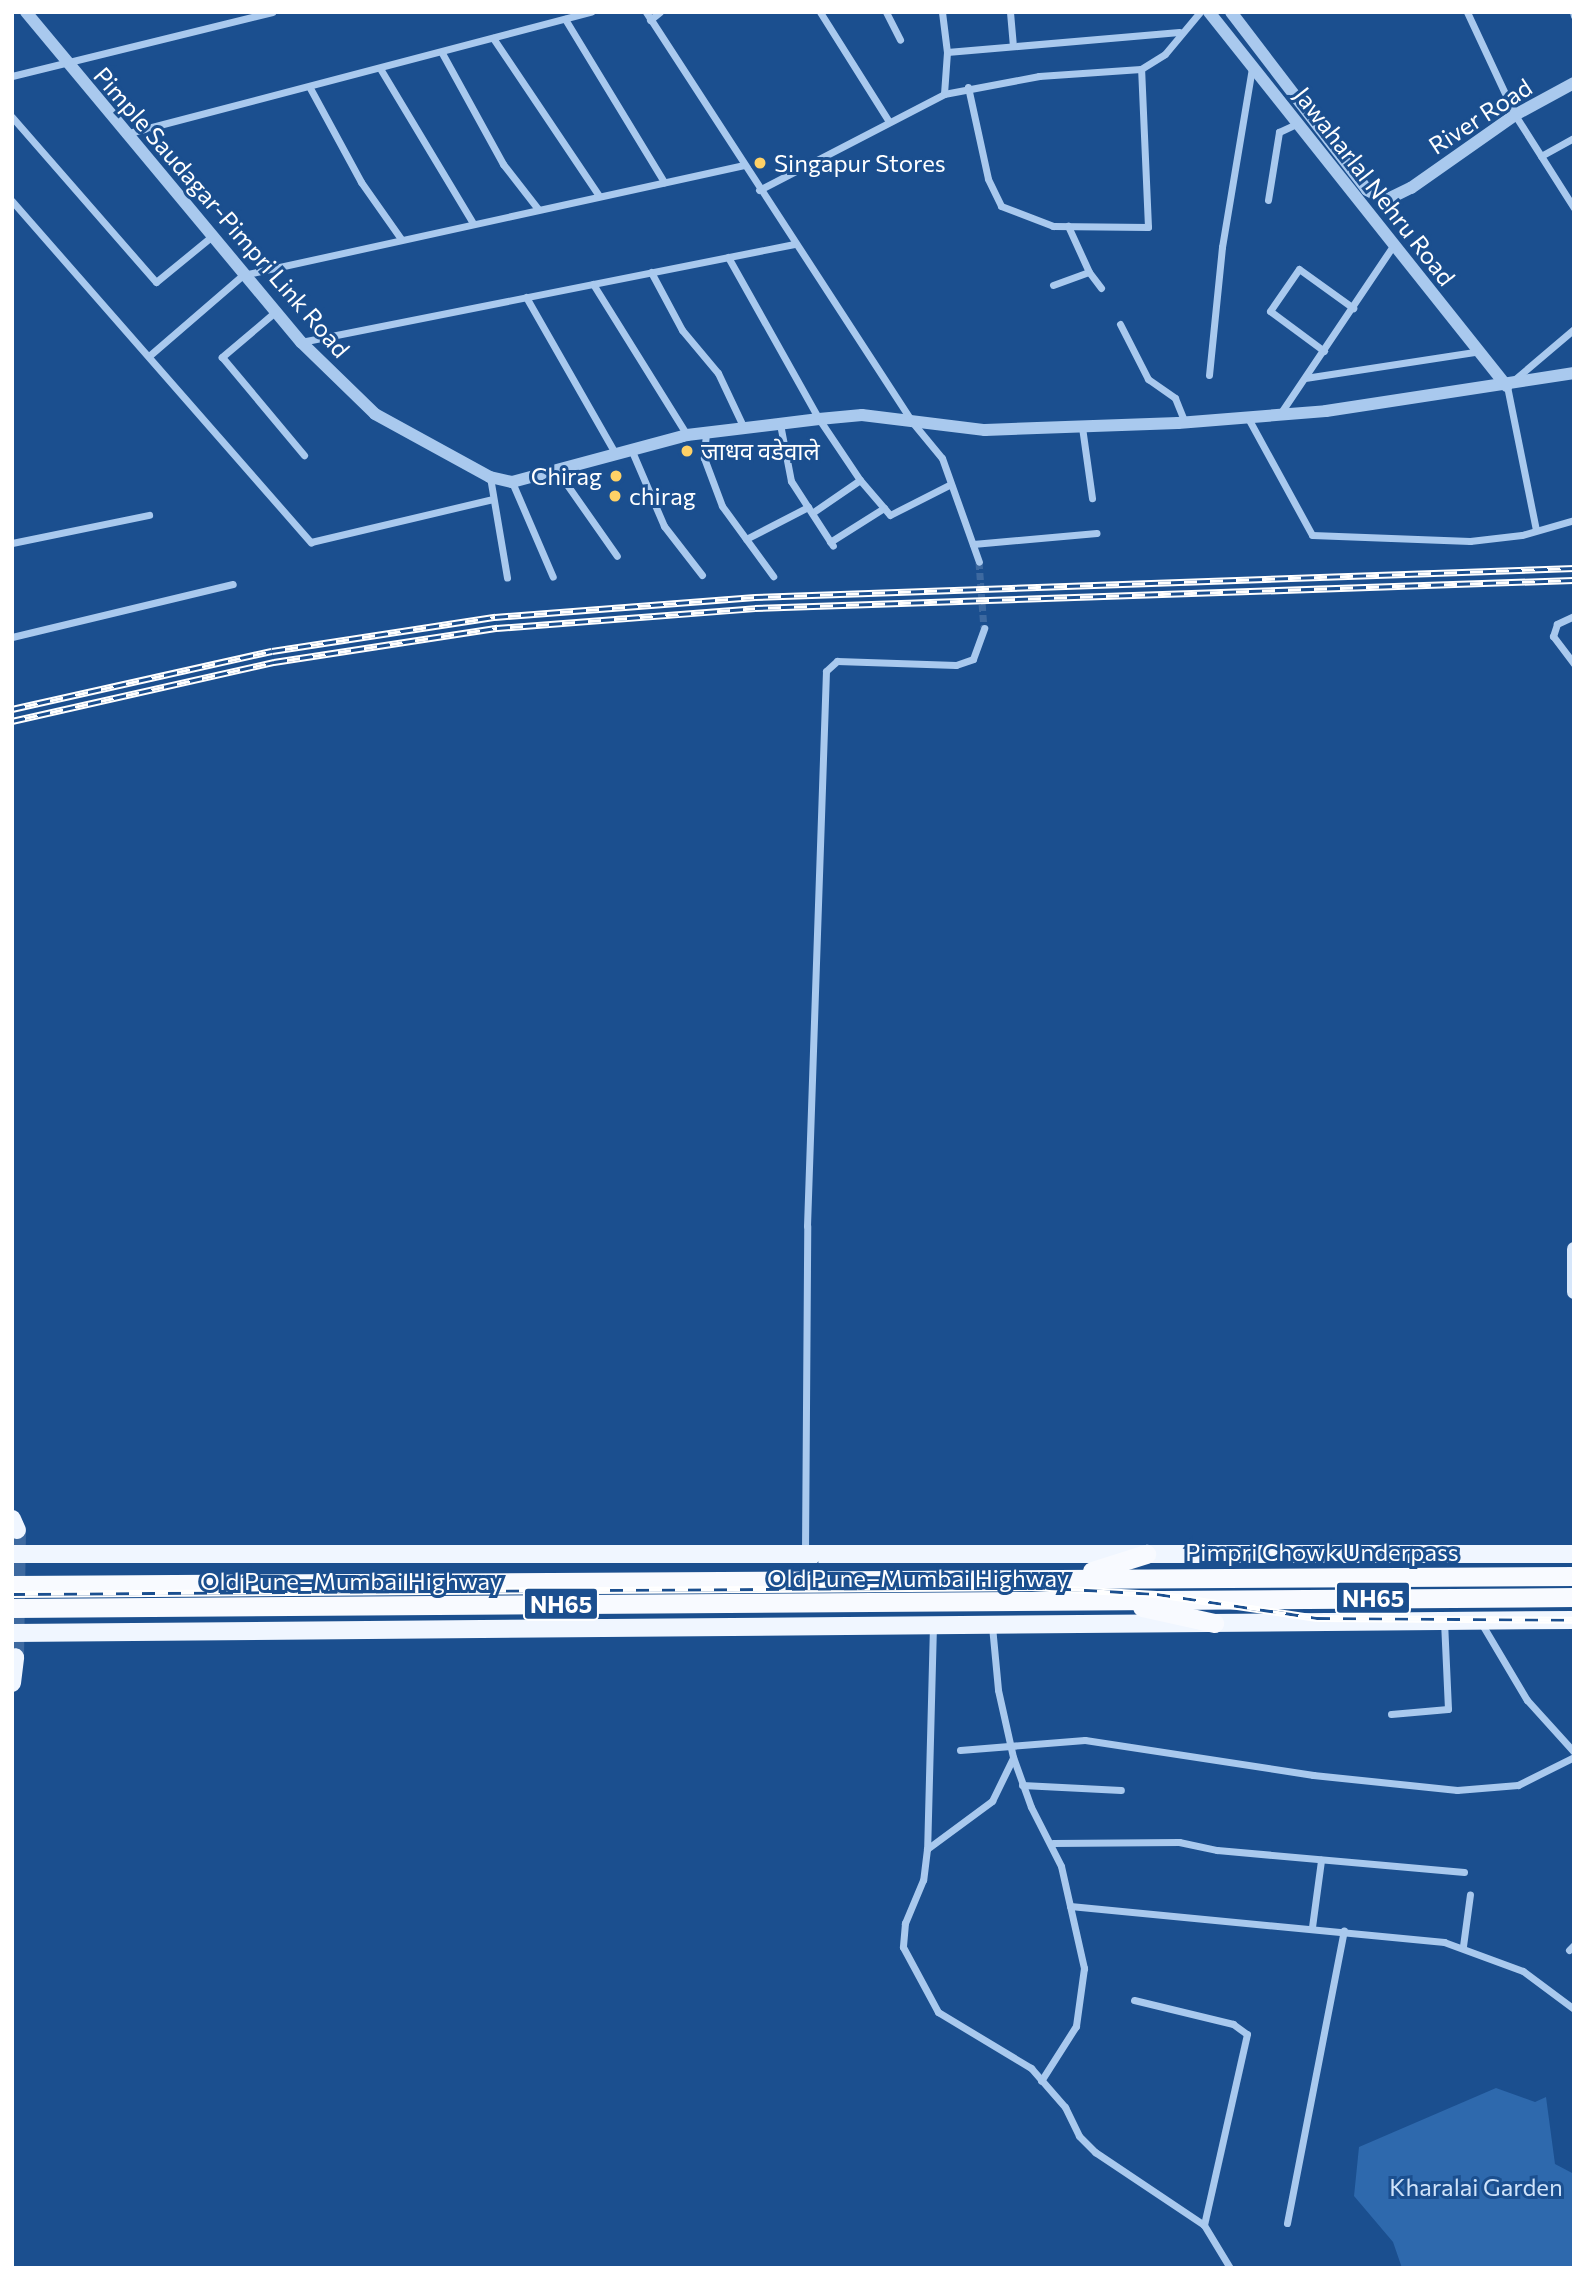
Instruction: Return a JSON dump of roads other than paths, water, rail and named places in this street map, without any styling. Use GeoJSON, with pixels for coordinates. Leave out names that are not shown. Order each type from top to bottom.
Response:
{"type":"FeatureCollection","features":[{"type":"Feature","properties":{"kind":"highway"},"geometry":{"type":"LineString","coordinates":[[1071,1577],[1146,1554]]}},
{"type":"Feature","properties":{"kind":"highway","name":"Pimpri Chowk Underpass"},"geometry":{"type":"LineString","coordinates":[[1071,1577],[1574,1576]]}},
{"type":"Feature","properties":{"kind":"highway","name":"Old Pune–Mumbai Highway"},"geometry":{"type":"LineString","coordinates":[[12,1585],[1071,1577]]}},
{"type":"Feature","properties":{"kind":"highway","name":"Pimpri Chowk Underpass"},"geometry":{"type":"LineString","coordinates":[[1110,1601],[1574,1597]]}},
{"type":"Feature","properties":{"kind":"highway"},"geometry":{"type":"LineString","coordinates":[[1110,1601],[1214,1623]]}},
{"type":"Feature","properties":{"kind":"highway","name":"Old Pune–Mumbai Highway"},"geometry":{"type":"LineString","coordinates":[[12,1608],[1110,1601]]}},
{"type":"Feature","properties":{"kind":"main road"},"geometry":{"type":"LineString","coordinates":[[1574,1249],[1574,1292]]}},
{"type":"Feature","properties":{"kind":"main road"},"geometry":{"type":"LineString","coordinates":[[12,1554],[1574,1554]]}},
{"type":"Feature","properties":{"kind":"main road"},"geometry":{"type":"LineString","coordinates":[[12,1633],[1574,1620]]}},
{"type":"Feature","properties":{"kind":"main road"},"geometry":{"type":"LineString","coordinates":[[12,1683],[15,1657]]}},
{"type":"Feature","properties":{"kind":"street","name":"Pimple Saudagar-Pimpri Link Road"},"geometry":{"type":"LineString","coordinates":[[26,12],[64,62],[301,342],[375,414],[490,478],[512,482],[687,435],[819,419],[862,415],[985,430],[1185,423],[1280,415],[1507,386],[1574,373]]}},
{"type":"Feature","properties":{"kind":"street"},"geometry":{"type":"LineString","coordinates":[[12,76],[272,12]]}},
{"type":"Feature","properties":{"kind":"street"},"geometry":{"type":"LineString","coordinates":[[125,134],[381,70],[591,12]]}},
{"type":"Feature","properties":{"kind":"street"},"geometry":{"type":"LineString","coordinates":[[660,12],[648,16],[913,423],[942,458],[949,485],[979,562]]}},
{"type":"Feature","properties":{"kind":"street"},"geometry":{"type":"LineString","coordinates":[[820,12],[888,120]]}},
{"type":"Feature","properties":{"kind":"street"},"geometry":{"type":"LineString","coordinates":[[886,12],[900,40]]}},
{"type":"Feature","properties":{"kind":"street"},"geometry":{"type":"LineString","coordinates":[[942,12],[947,52],[944,94]]}},
{"type":"Feature","properties":{"kind":"street"},"geometry":{"type":"LineString","coordinates":[[1010,12],[1013,44]]}},
{"type":"Feature","properties":{"kind":"street"},"geometry":{"type":"LineString","coordinates":[[947,52],[1013,44],[1179,32],[1193,25],[1200,12]]}},
{"type":"Feature","properties":{"kind":"street","name":"Jawaharlal Nehru Road"},"geometry":{"type":"LineString","coordinates":[[1209,12],[1507,386]]}},
{"type":"Feature","properties":{"kind":"street","name":"River Road"},"geometry":{"type":"LineString","coordinates":[[1231,12],[1367,190],[1386,200],[1411,188],[1515,115],[1574,83]]}},
{"type":"Feature","properties":{"kind":"street"},"geometry":{"type":"LineString","coordinates":[[1467,12],[1515,115],[1574,208]]}},
{"type":"Feature","properties":{"kind":"street"},"geometry":{"type":"LineString","coordinates":[[565,19],[664,182]]}},
{"type":"Feature","properties":{"kind":"street"},"geometry":{"type":"LineString","coordinates":[[759,190],[888,120],[944,94],[968,87],[1039,76],[1141,69],[1165,54],[1179,32]]}},
{"type":"Feature","properties":{"kind":"street"},"geometry":{"type":"LineString","coordinates":[[493,38],[599,196]]}},
{"type":"Feature","properties":{"kind":"street"},"geometry":{"type":"LineString","coordinates":[[442,53],[503,164],[538,209]]}},
{"type":"Feature","properties":{"kind":"street"},"geometry":{"type":"LineString","coordinates":[[1209,375],[1222,247],[1252,64]]}},
{"type":"Feature","properties":{"kind":"street"},"geometry":{"type":"LineString","coordinates":[[968,87],[988,179],[1001,206],[1053,226],[1148,228],[1141,69]]}},
{"type":"Feature","properties":{"kind":"street"},"geometry":{"type":"LineString","coordinates":[[381,70],[473,223]]}},
{"type":"Feature","properties":{"kind":"street"},"geometry":{"type":"LineString","coordinates":[[310,88],[361,182],[401,239]]}},
{"type":"Feature","properties":{"kind":"street"},"geometry":{"type":"LineString","coordinates":[[12,117],[156,282],[211,237]]}},
{"type":"Feature","properties":{"kind":"street"},"geometry":{"type":"LineString","coordinates":[[1268,200],[1279,132],[1298,122]]}},
{"type":"Feature","properties":{"kind":"street"},"geometry":{"type":"LineString","coordinates":[[1541,156],[1574,138]]}},
{"type":"Feature","properties":{"kind":"street"},"geometry":{"type":"LineString","coordinates":[[149,356],[243,275],[744,165]]}},
{"type":"Feature","properties":{"kind":"street"},"geometry":{"type":"LineString","coordinates":[[12,201],[311,542],[493,499]]}},
{"type":"Feature","properties":{"kind":"street"},"geometry":{"type":"LineString","coordinates":[[1068,226],[1089,272],[1101,288]]}},
{"type":"Feature","properties":{"kind":"street"},"geometry":{"type":"LineString","coordinates":[[301,342],[794,244]]}},
{"type":"Feature","properties":{"kind":"street"},"geometry":{"type":"LineString","coordinates":[[1280,415],[1393,246]]}},
{"type":"Feature","properties":{"kind":"street"},"geometry":{"type":"LineString","coordinates":[[728,257],[819,419],[860,480],[890,515],[949,485]]}},
{"type":"Feature","properties":{"kind":"street"},"geometry":{"type":"LineString","coordinates":[[1324,351],[1270,311],[1298,269],[1353,308]]}},
{"type":"Feature","properties":{"kind":"street"},"geometry":{"type":"LineString","coordinates":[[651,272],[682,330],[718,373],[744,428]]}},
{"type":"Feature","properties":{"kind":"street"},"geometry":{"type":"LineString","coordinates":[[1053,285],[1089,272]]}},
{"type":"Feature","properties":{"kind":"street"},"geometry":{"type":"LineString","coordinates":[[593,284],[687,435]]}},
{"type":"Feature","properties":{"kind":"street"},"geometry":{"type":"LineString","coordinates":[[526,297],[615,453]]}},
{"type":"Feature","properties":{"kind":"street"},"geometry":{"type":"LineString","coordinates":[[275,312],[222,357],[304,455]]}},
{"type":"Feature","properties":{"kind":"street"},"geometry":{"type":"LineString","coordinates":[[1120,324],[1148,379],[1175,398],[1185,423]]}},
{"type":"Feature","properties":{"kind":"street"},"geometry":{"type":"LineString","coordinates":[[1536,530],[1507,386],[1574,330]]}},
{"type":"Feature","properties":{"kind":"street"},"geometry":{"type":"LineString","coordinates":[[1306,378],[1481,351]]}},
{"type":"Feature","properties":{"kind":"street"},"geometry":{"type":"LineString","coordinates":[[1248,418],[1311,535],[1471,541],[1536,530],[1574,520]]}},
{"type":"Feature","properties":{"kind":"street"},"geometry":{"type":"LineString","coordinates":[[780,424],[791,481],[831,544],[884,508]]}},
{"type":"Feature","properties":{"kind":"street"},"geometry":{"type":"LineString","coordinates":[[1083,427],[1092,498]]}},
{"type":"Feature","properties":{"kind":"street"},"geometry":{"type":"LineString","coordinates":[[706,433],[706,471],[722,506],[773,576]]}},
{"type":"Feature","properties":{"kind":"street"},"geometry":{"type":"LineString","coordinates":[[631,449],[664,526],[702,575]]}},
{"type":"Feature","properties":{"kind":"street"},"geometry":{"type":"LineString","coordinates":[[556,469],[617,555]]}},
{"type":"Feature","properties":{"kind":"street"},"geometry":{"type":"LineString","coordinates":[[490,478],[507,578]]}},
{"type":"Feature","properties":{"kind":"street"},"geometry":{"type":"LineString","coordinates":[[747,539],[810,510],[860,480]]}},
{"type":"Feature","properties":{"kind":"street"},"geometry":{"type":"LineString","coordinates":[[512,482],[553,577]]}},
{"type":"Feature","properties":{"kind":"street"},"geometry":{"type":"LineString","coordinates":[[12,543],[149,515]]}},
{"type":"Feature","properties":{"kind":"street"},"geometry":{"type":"LineString","coordinates":[[973,544],[1097,533]]}},
{"type":"Feature","properties":{"kind":"street"},"geometry":{"type":"LineString","coordinates":[[12,637],[233,584]]}},
{"type":"Feature","properties":{"kind":"street"},"geometry":{"type":"LineString","coordinates":[[1574,616],[1557,624],[1553,636],[1574,664]]}},
{"type":"Feature","properties":{"kind":"street"},"geometry":{"type":"LineString","coordinates":[[805,1554],[807,1226],[826,671],[837,661],[956,665],[973,659],[984,628]]}},
{"type":"Feature","properties":{"kind":"street"},"geometry":{"type":"LineString","coordinates":[[960,1750],[1085,1740],[1313,1775],[1457,1790],[1518,1784],[1574,1755],[1527,1700],[1480,1620]]}},
{"type":"Feature","properties":{"kind":"street"},"geometry":{"type":"LineString","coordinates":[[1391,1714],[1448,1709],[1444,1621]]}},
{"type":"Feature","properties":{"kind":"street"},"geometry":{"type":"LineString","coordinates":[[933,1625],[928,1849],[923,1880],[905,1923],[903,1947],[938,2012],[1015,2054],[1065,2107],[1079,2136],[1095,2152],[1204,2225],[1230,2268]]}},
{"type":"Feature","properties":{"kind":"street"},"geometry":{"type":"LineString","coordinates":[[992,1625],[993,1663],[1010,1746],[1022,1785],[1053,1843],[1084,1968],[1083,2004],[1067,2046],[1041,2081]]}},
{"type":"Feature","properties":{"kind":"street"},"geometry":{"type":"LineString","coordinates":[[928,1849],[992,1801],[1013,1757]]}},
{"type":"Feature","properties":{"kind":"street"},"geometry":{"type":"LineString","coordinates":[[1022,1785],[1121,1790]]}},
{"type":"Feature","properties":{"kind":"street"},"geometry":{"type":"LineString","coordinates":[[1053,1843],[1179,1842],[1321,1860],[1464,1872]]}},
{"type":"Feature","properties":{"kind":"street"},"geometry":{"type":"LineString","coordinates":[[1312,1927],[1321,1860]]}},
{"type":"Feature","properties":{"kind":"street"},"geometry":{"type":"LineString","coordinates":[[1463,1946],[1470,1894]]}},
{"type":"Feature","properties":{"kind":"street"},"geometry":{"type":"LineString","coordinates":[[1070,1906],[1312,1927],[1463,1946],[1522,1971],[1574,2009]]}},
{"type":"Feature","properties":{"kind":"street"},"geometry":{"type":"LineString","coordinates":[[1287,2223],[1344,1931]]}},
{"type":"Feature","properties":{"kind":"street"},"geometry":{"type":"LineString","coordinates":[[1134,2000],[1233,2024],[1247,2034],[1204,2225]]}},
{"type":"Feature","properties":{"kind":"tunnel"},"geometry":{"type":"LineString","coordinates":[[979,562],[984,628]]}},
{"type":"Feature","properties":{"kind":"tunnel"},"geometry":{"type":"LineString","coordinates":[[15,1657],[17,1530]]}},
{"type":"Feature","properties":{"kind":"railway"},"geometry":{"type":"LineString","coordinates":[[12,709],[272,651],[495,617],[755,597],[1574,568]]}},
{"type":"Feature","properties":{"kind":"railway"},"geometry":{"type":"LineString","coordinates":[[12,721],[274,662],[497,628],[755,608],[1574,580]]}},
{"type":"Feature","properties":{"kind":"railway"},"geometry":{"type":"LineString","coordinates":[[12,1594],[1032,1587],[1157,1594],[1317,1618],[1574,1620]]}},
{"type":"Feature","properties":{"kind":"place","name":"Singapur Stores"},"geometry":{"type":"Point","coordinates":[760,163]}},
{"type":"Feature","properties":{"kind":"place","name":"जाधव वडेवाले"},"geometry":{"type":"Point","coordinates":[687,451]}},
{"type":"Feature","properties":{"kind":"place","name":"Chirag"},"geometry":{"type":"Point","coordinates":[616,476]}},
{"type":"Feature","properties":{"kind":"place","name":"chirag"},"geometry":{"type":"Point","coordinates":[615,496]}},
{"type":"Feature","properties":{"kind":"park label","name":"Kharalai Garden"},"geometry":{"type":"Point","coordinates":[1476,2187]}}]}
